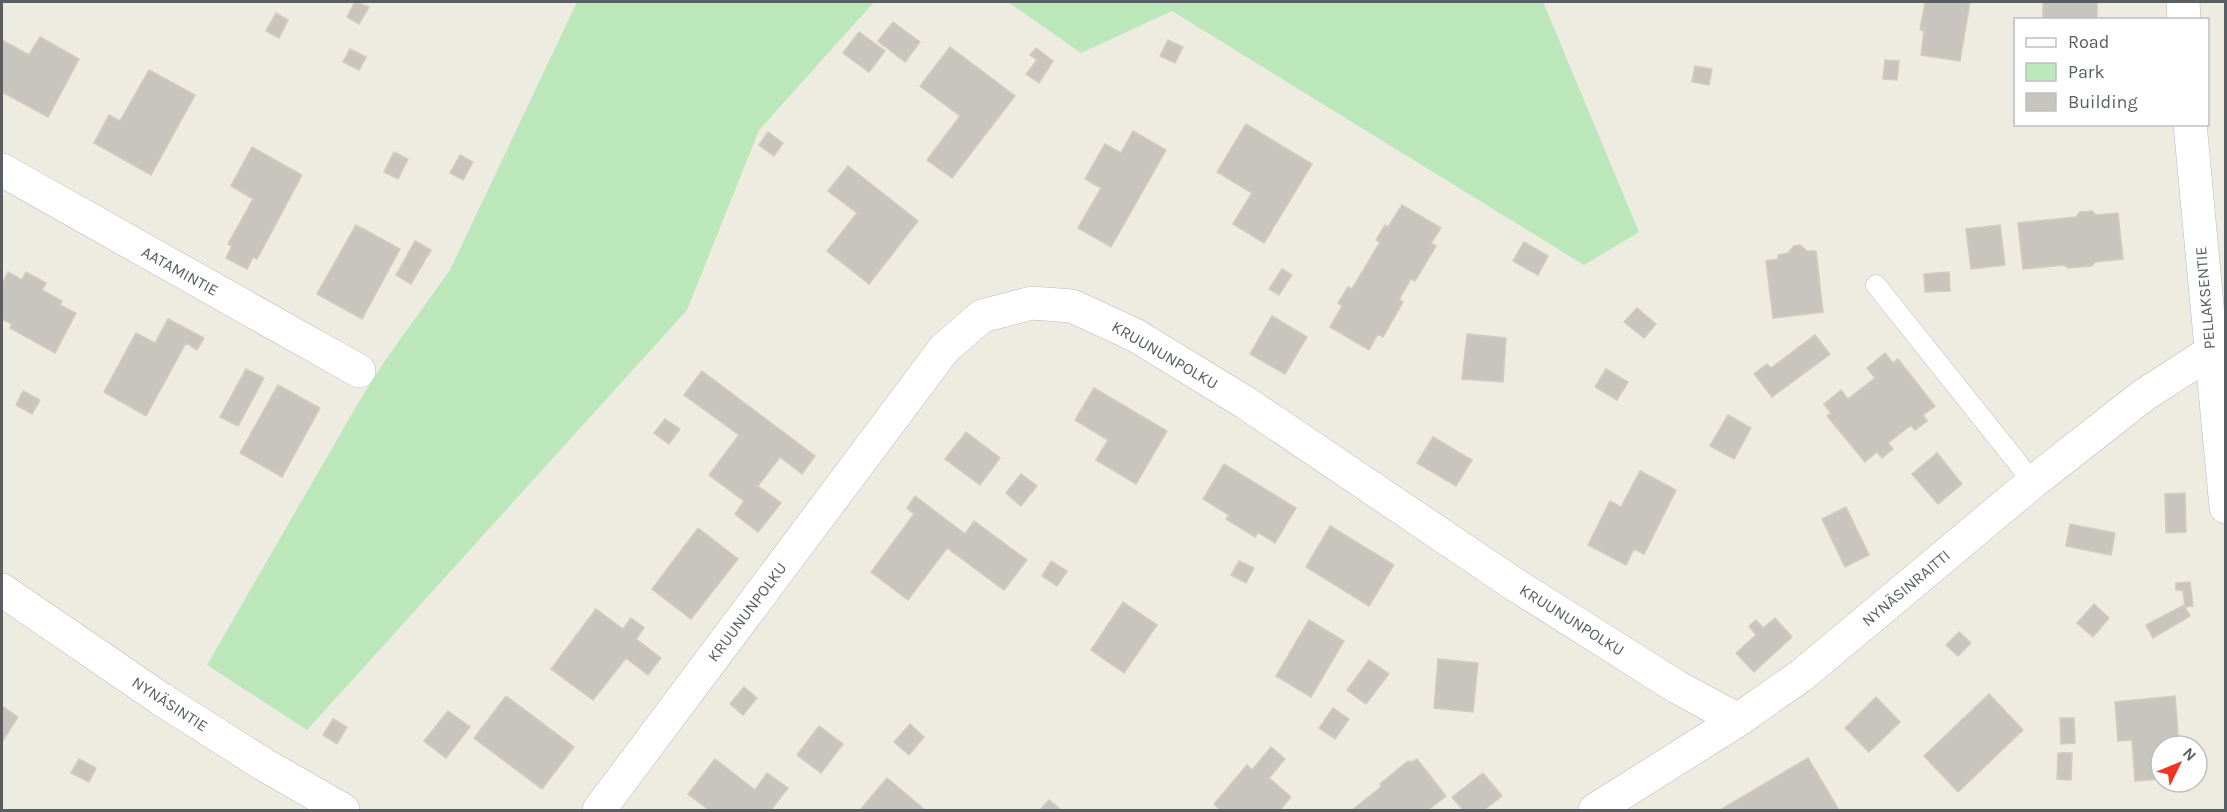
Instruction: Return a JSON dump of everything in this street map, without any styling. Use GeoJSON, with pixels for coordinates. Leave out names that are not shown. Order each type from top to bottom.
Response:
{"type":"FeatureCollection","features":[{"type":"Feature","properties":{"kind":"street"},"geometry":{"type":"LineString","coordinates":[[2183,2],[2184,18]]}},
{"type":"Feature","properties":{"kind":"street","name":"PELLAKSENTIE"},"geometry":{"type":"LineString","coordinates":[[2190,126],[2218,348],[2226,507]]}},
{"type":"Feature","properties":{"kind":"street","name":"AATAMINTIE"},"geometry":{"type":"LineString","coordinates":[[2,170],[359,371]]}},
{"type":"Feature","properties":{"kind":"street","name":"KRUUNUNPOLKU"},"geometry":{"type":"LineString","coordinates":[[599,810],[944,349],[982,316],[1032,303],[1072,306],[1135,335],[1246,403],[1533,596],[1677,687],[1737,720]]}},
{"type":"Feature","properties":{"kind":"street","name":"NYNÄSINRAITTI"},"geometry":{"type":"LineString","coordinates":[[1595,810],[1737,720],[1802,675],[2033,482],[2144,395],[2218,348]]}},
{"type":"Feature","properties":{"kind":"street","name":"NYNÄSINTIE"},"geometry":{"type":"LineString","coordinates":[[2,590],[161,699],[263,765],[343,810]]}},
{"type":"Feature","properties":{"kind":"lane"},"geometry":{"type":"LineString","coordinates":[[1876,285],[2033,482]]}},
{"type":"Feature","properties":{"kind":"green space"},"geometry":{"type":"Polygon","coordinates":[[[577,2],[874,2],[759,130],[687,310],[307,730],[207,665],[357,405],[384,362],[450,270],[577,2]]]}},
{"type":"Feature","properties":{"kind":"green space"},"geometry":{"type":"Polygon","coordinates":[[[1008,2],[1543,2],[1639,232],[1584,265],[1172,11],[1081,53],[1008,2]]]}},
{"type":"Feature","properties":{"kind":"building"},"geometry":{"type":"Polygon","coordinates":[[[355,2],[369,7],[359,24],[347,17],[355,2]]]}},
{"type":"Feature","properties":{"kind":"building"},"geometry":{"type":"Polygon","coordinates":[[[1925,2],[1970,2],[1960,61],[1921,55],[1924,31],[1920,30],[1925,2]]]}},
{"type":"Feature","properties":{"kind":"building"},"geometry":{"type":"Polygon","coordinates":[[[2043,2],[2097,2],[2097,18],[2043,18],[2043,2]]]}},
{"type":"Feature","properties":{"kind":"building"},"geometry":{"type":"Polygon","coordinates":[[[276,13],[288,20],[279,38],[266,31],[276,13]]]}},
{"type":"Feature","properties":{"kind":"building"},"geometry":{"type":"Polygon","coordinates":[[[893,22],[920,42],[905,62],[878,41],[893,22]]]}},
{"type":"Feature","properties":{"kind":"building"},"geometry":{"type":"Polygon","coordinates":[[[859,32],[885,51],[869,72],[843,53],[859,32]]]}},
{"type":"Feature","properties":{"kind":"building"},"geometry":{"type":"Polygon","coordinates":[[[40,37],[79,59],[48,117],[2,92],[2,40],[29,55],[40,37]]]}},
{"type":"Feature","properties":{"kind":"building"},"geometry":{"type":"Polygon","coordinates":[[[1168,40],[1183,47],[1175,63],[1160,56],[1168,40]]]}},
{"type":"Feature","properties":{"kind":"building"},"geometry":{"type":"Polygon","coordinates":[[[950,47],[1015,96],[952,178],[927,160],[960,116],[920,86],[950,47]]]}},
{"type":"Feature","properties":{"kind":"building"},"geometry":{"type":"Polygon","coordinates":[[[1036,48],[1053,61],[1039,83],[1026,74],[1037,60],[1030,55],[1036,48]]]}},
{"type":"Feature","properties":{"kind":"building"},"geometry":{"type":"Polygon","coordinates":[[[350,49],[366,57],[359,70],[343,62],[350,49]]]}},
{"type":"Feature","properties":{"kind":"building"},"geometry":{"type":"Polygon","coordinates":[[[1885,60],[1899,61],[1897,80],[1883,79],[1885,60]]]}},
{"type":"Feature","properties":{"kind":"building"},"geometry":{"type":"Polygon","coordinates":[[[1695,66],[1712,69],[1709,85],[1692,82],[1695,66]]]}},
{"type":"Feature","properties":{"kind":"building"},"geometry":{"type":"Polygon","coordinates":[[[149,70],[195,95],[151,175],[94,143],[109,115],[120,121],[149,70]]]}},
{"type":"Feature","properties":{"kind":"building"},"geometry":{"type":"Polygon","coordinates":[[[1246,124],[1312,164],[1264,243],[1233,224],[1252,193],[1217,172],[1246,124]]]}},
{"type":"Feature","properties":{"kind":"building"},"geometry":{"type":"Polygon","coordinates":[[[1133,131],[1166,150],[1111,247],[1078,228],[1101,188],[1085,179],[1105,144],[1121,153],[1133,131]]]}},
{"type":"Feature","properties":{"kind":"building"},"geometry":{"type":"Polygon","coordinates":[[[768,132],[783,143],[774,156],[759,145],[768,132]]]}},
{"type":"Feature","properties":{"kind":"building"},"geometry":{"type":"Polygon","coordinates":[[[252,147],[302,175],[257,259],[253,257],[247,269],[226,258],[232,246],[228,244],[253,199],[231,186],[252,147]]]}},
{"type":"Feature","properties":{"kind":"building"},"geometry":{"type":"Polygon","coordinates":[[[394,152],[408,159],[398,179],[384,172],[394,152]]]}},
{"type":"Feature","properties":{"kind":"building"},"geometry":{"type":"Polygon","coordinates":[[[460,155],[473,162],[463,180],[450,173],[460,155]]]}},
{"type":"Feature","properties":{"kind":"building"},"geometry":{"type":"Polygon","coordinates":[[[848,166],[918,221],[869,284],[827,251],[857,213],[828,191],[848,166]]]}},
{"type":"Feature","properties":{"kind":"building"},"geometry":{"type":"Polygon","coordinates":[[[1402,205],[1441,228],[1431,243],[1436,246],[1415,281],[1411,279],[1399,299],[1403,302],[1383,337],[1378,334],[1369,350],[1330,327],[1342,306],[1338,303],[1348,287],[1352,289],[1380,242],[1376,240],[1385,225],[1388,227],[1402,205]]]}},
{"type":"Feature","properties":{"kind":"building"},"geometry":{"type":"Polygon","coordinates":[[[2092,211],[2096,215],[2118,213],[2123,259],[2095,262],[2092,266],[2068,268],[2064,265],[2023,269],[2018,223],[2076,217],[2080,212],[2092,211]]]}},
{"type":"Feature","properties":{"kind":"building"},"geometry":{"type":"Polygon","coordinates":[[[356,225],[400,249],[362,319],[317,294],[356,225]]]}},
{"type":"Feature","properties":{"kind":"building"},"geometry":{"type":"Polygon","coordinates":[[[2000,225],[2005,265],[1971,269],[1966,229],[2000,225]]]}},
{"type":"Feature","properties":{"kind":"building"},"geometry":{"type":"Polygon","coordinates":[[[415,241],[431,250],[411,284],[396,275],[415,241]]]}},
{"type":"Feature","properties":{"kind":"building"},"geometry":{"type":"Polygon","coordinates":[[[1524,242],[1548,256],[1538,275],[1513,261],[1524,242]]]}},
{"type":"Feature","properties":{"kind":"building"},"geometry":{"type":"Polygon","coordinates":[[[1800,245],[1807,251],[1816,251],[1823,312],[1773,318],[1766,261],[1778,259],[1778,255],[1788,253],[1794,246],[1800,245]]]}},
{"type":"Feature","properties":{"kind":"building"},"geometry":{"type":"Polygon","coordinates":[[[1282,269],[1292,275],[1279,295],[1269,289],[1282,269]]]}},
{"type":"Feature","properties":{"kind":"building"},"geometry":{"type":"Polygon","coordinates":[[[8,272],[22,280],[26,272],[46,283],[42,290],[62,301],[60,305],[76,313],[55,353],[10,328],[12,324],[2,319],[2,284],[8,272]]]}},
{"type":"Feature","properties":{"kind":"building"},"geometry":{"type":"Polygon","coordinates":[[[1949,272],[1950,291],[1925,292],[1924,274],[1949,272]]]}},
{"type":"Feature","properties":{"kind":"building"},"geometry":{"type":"Polygon","coordinates":[[[1637,308],[1656,324],[1644,338],[1624,322],[1637,308]]]}},
{"type":"Feature","properties":{"kind":"building"},"geometry":{"type":"Polygon","coordinates":[[[1272,316],[1307,337],[1285,374],[1250,354],[1272,316]]]}},
{"type":"Feature","properties":{"kind":"building"},"geometry":{"type":"Polygon","coordinates":[[[168,319],[204,338],[197,350],[186,343],[146,416],[104,392],[136,333],[155,343],[168,319]]]}},
{"type":"Feature","properties":{"kind":"building"},"geometry":{"type":"Polygon","coordinates":[[[1467,334],[1506,338],[1503,382],[1462,379],[1467,334]]]}},
{"type":"Feature","properties":{"kind":"building"},"geometry":{"type":"Polygon","coordinates":[[[1815,335],[1830,354],[1772,397],[1754,374],[1767,364],[1771,368],[1815,335]]]}},
{"type":"Feature","properties":{"kind":"building"},"geometry":{"type":"Polygon","coordinates":[[[1885,353],[1893,363],[1898,359],[1935,406],[1923,415],[1927,421],[1915,430],[1911,425],[1888,443],[1893,449],[1882,458],[1877,452],[1865,462],[1827,416],[1831,413],[1824,404],[1841,390],[1848,399],[1875,378],[1867,368],[1885,353]]]}},
{"type":"Feature","properties":{"kind":"building"},"geometry":{"type":"Polygon","coordinates":[[[246,369],[264,378],[238,426],[220,417],[246,369]]]}},
{"type":"Feature","properties":{"kind":"building"},"geometry":{"type":"Polygon","coordinates":[[[1606,369],[1628,382],[1617,400],[1595,387],[1606,369]]]}},
{"type":"Feature","properties":{"kind":"building"},"geometry":{"type":"Polygon","coordinates":[[[702,371],[815,456],[802,474],[780,457],[758,486],[781,503],[758,532],[735,514],[744,501],[709,475],[739,435],[684,395],[702,371]]]}},
{"type":"Feature","properties":{"kind":"building"},"geometry":{"type":"Polygon","coordinates":[[[278,385],[320,408],[282,477],[240,453],[278,385]]]}},
{"type":"Feature","properties":{"kind":"building"},"geometry":{"type":"Polygon","coordinates":[[[1094,388],[1167,431],[1136,484],[1096,460],[1108,440],[1075,420],[1094,388]]]}},
{"type":"Feature","properties":{"kind":"building"},"geometry":{"type":"Polygon","coordinates":[[[23,391],[40,400],[32,414],[16,405],[23,391]]]}},
{"type":"Feature","properties":{"kind":"building"},"geometry":{"type":"Polygon","coordinates":[[[1728,415],[1751,428],[1734,459],[1710,446],[1728,415]]]}},
{"type":"Feature","properties":{"kind":"building"},"geometry":{"type":"Polygon","coordinates":[[[665,419],[680,429],[669,444],[654,433],[665,419]]]}},
{"type":"Feature","properties":{"kind":"building"},"geometry":{"type":"Polygon","coordinates":[[[966,432],[1000,458],[980,485],[945,459],[966,432]]]}},
{"type":"Feature","properties":{"kind":"building"},"geometry":{"type":"Polygon","coordinates":[[[1433,437],[1472,460],[1456,486],[1417,463],[1433,437]]]}},
{"type":"Feature","properties":{"kind":"building"},"geometry":{"type":"Polygon","coordinates":[[[1937,453],[1962,484],[1938,504],[1912,474],[1937,453]]]}},
{"type":"Feature","properties":{"kind":"building"},"geometry":{"type":"Polygon","coordinates":[[[1224,464],[1296,508],[1275,543],[1258,532],[1255,537],[1226,519],[1229,515],[1203,499],[1224,464]]]}},
{"type":"Feature","properties":{"kind":"building"},"geometry":{"type":"Polygon","coordinates":[[[1640,471],[1676,490],[1644,554],[1634,549],[1626,565],[1588,545],[1610,501],[1621,507],[1640,471]]]}},
{"type":"Feature","properties":{"kind":"building"},"geometry":{"type":"Polygon","coordinates":[[[1021,474],[1037,486],[1021,506],[1006,493],[1021,474]]]}},
{"type":"Feature","properties":{"kind":"building"},"geometry":{"type":"Polygon","coordinates":[[[2185,493],[2186,532],[2166,533],[2165,494],[2185,493]]]}},
{"type":"Feature","properties":{"kind":"building"},"geometry":{"type":"Polygon","coordinates":[[[915,496],[965,534],[974,521],[1027,560],[1004,590],[947,548],[908,600],[871,572],[914,514],[907,508],[915,496]]]}},
{"type":"Feature","properties":{"kind":"building"},"geometry":{"type":"Polygon","coordinates":[[[1846,507],[1869,555],[1845,567],[1822,519],[1846,507]]]}},
{"type":"Feature","properties":{"kind":"building"},"geometry":{"type":"Polygon","coordinates":[[[2070,524],[2115,533],[2111,555],[2066,546],[2070,524]]]}},
{"type":"Feature","properties":{"kind":"building"},"geometry":{"type":"Polygon","coordinates":[[[1330,526],[1394,565],[1369,606],[1306,567],[1330,526]]]}},
{"type":"Feature","properties":{"kind":"building"},"geometry":{"type":"Polygon","coordinates":[[[698,528],[738,559],[691,619],[652,589],[698,528]]]}},
{"type":"Feature","properties":{"kind":"building"},"geometry":{"type":"Polygon","coordinates":[[[1051,561],[1067,571],[1057,586],[1042,576],[1051,561]]]}},
{"type":"Feature","properties":{"kind":"building"},"geometry":{"type":"Polygon","coordinates":[[[1239,561],[1254,568],[1246,583],[1231,575],[1239,561]]]}},
{"type":"Feature","properties":{"kind":"building"},"geometry":{"type":"Polygon","coordinates":[[[2190,582],[2193,606],[2185,607],[2183,590],[2176,590],[2176,583],[2190,582]]]}},
{"type":"Feature","properties":{"kind":"building"},"geometry":{"type":"Polygon","coordinates":[[[1123,602],[1157,625],[1124,673],[1091,650],[1123,602]]]}},
{"type":"Feature","properties":{"kind":"building"},"geometry":{"type":"Polygon","coordinates":[[[2094,604],[2109,618],[2093,637],[2077,623],[2094,604]]]}},
{"type":"Feature","properties":{"kind":"building"},"geometry":{"type":"Polygon","coordinates":[[[2184,605],[2190,616],[2153,638],[2146,625],[2184,605]]]}},
{"type":"Feature","properties":{"kind":"building"},"geometry":{"type":"Polygon","coordinates":[[[596,609],[623,629],[631,618],[644,628],[636,639],[661,658],[648,675],[626,658],[593,700],[551,669],[596,609]]]}},
{"type":"Feature","properties":{"kind":"building"},"geometry":{"type":"Polygon","coordinates":[[[1775,618],[1792,637],[1754,672],[1736,653],[1756,635],[1749,626],[1756,620],[1763,628],[1775,618]]]}},
{"type":"Feature","properties":{"kind":"building"},"geometry":{"type":"Polygon","coordinates":[[[1309,620],[1344,641],[1311,697],[1276,676],[1309,620]]]}},
{"type":"Feature","properties":{"kind":"building"},"geometry":{"type":"Polygon","coordinates":[[[1959,632],[1971,643],[1958,656],[1946,645],[1959,632]]]}},
{"type":"Feature","properties":{"kind":"building"},"geometry":{"type":"Polygon","coordinates":[[[1438,659],[1478,663],[1473,712],[1434,708],[1438,659]]]}},
{"type":"Feature","properties":{"kind":"building"},"geometry":{"type":"Polygon","coordinates":[[[1369,660],[1389,674],[1366,704],[1347,690],[1369,660]]]}},
{"type":"Feature","properties":{"kind":"building"},"geometry":{"type":"Polygon","coordinates":[[[744,687],[757,698],[743,715],[730,704],[744,687]]]}},
{"type":"Feature","properties":{"kind":"building"},"geometry":{"type":"Polygon","coordinates":[[[1989,694],[2023,730],[1958,792],[1924,756],[1989,694]]]}},
{"type":"Feature","properties":{"kind":"building"},"geometry":{"type":"Polygon","coordinates":[[[506,696],[574,747],[542,789],[474,738],[506,696]]]}},
{"type":"Feature","properties":{"kind":"building"},"geometry":{"type":"Polygon","coordinates":[[[2175,696],[2178,734],[2149,734],[2149,780],[2135,781],[2132,740],[2118,741],[2115,702],[2175,696]]]}},
{"type":"Feature","properties":{"kind":"building"},"geometry":{"type":"Polygon","coordinates":[[[1876,697],[1900,722],[1869,752],[1845,728],[1876,697]]]}},
{"type":"Feature","properties":{"kind":"building"},"geometry":{"type":"Polygon","coordinates":[[[2,706],[18,717],[2,742],[2,706]]]}},
{"type":"Feature","properties":{"kind":"building"},"geometry":{"type":"Polygon","coordinates":[[[1333,708],[1349,719],[1335,739],[1319,728],[1333,708]]]}},
{"type":"Feature","properties":{"kind":"building"},"geometry":{"type":"Polygon","coordinates":[[[448,711],[470,727],[446,758],[424,741],[448,711]]]}},
{"type":"Feature","properties":{"kind":"building"},"geometry":{"type":"Polygon","coordinates":[[[2060,718],[2074,718],[2075,743],[2061,744],[2060,718]]]}},
{"type":"Feature","properties":{"kind":"building"},"geometry":{"type":"Polygon","coordinates":[[[333,719],[347,727],[337,744],[323,735],[333,719]]]}},
{"type":"Feature","properties":{"kind":"building"},"geometry":{"type":"Polygon","coordinates":[[[910,724],[924,737],[909,755],[894,742],[910,724]]]}},
{"type":"Feature","properties":{"kind":"building"},"geometry":{"type":"Polygon","coordinates":[[[819,726],[843,744],[821,773],[797,755],[819,726]]]}},
{"type":"Feature","properties":{"kind":"building"},"geometry":{"type":"Polygon","coordinates":[[[1271,747],[1285,759],[1269,778],[1291,797],[1280,810],[1217,810],[1219,809],[1214,804],[1247,765],[1252,770],[1271,747]]]}},
{"type":"Feature","properties":{"kind":"building"},"geometry":{"type":"Polygon","coordinates":[[[2058,753],[2072,753],[2071,780],[2057,779],[2058,753]]]}},
{"type":"Feature","properties":{"kind":"building"},"geometry":{"type":"Polygon","coordinates":[[[1808,758],[1839,810],[1720,810],[1808,758]]]}},
{"type":"Feature","properties":{"kind":"building"},"geometry":{"type":"Polygon","coordinates":[[[79,759],[96,768],[89,782],[71,773],[79,759]]]}},
{"type":"Feature","properties":{"kind":"building"},"geometry":{"type":"Polygon","coordinates":[[[715,759],[755,790],[767,773],[788,788],[771,810],[709,810],[688,794],[715,759]]]}},
{"type":"Feature","properties":{"kind":"building"},"geometry":{"type":"Polygon","coordinates":[[[1417,759],[1446,796],[1428,810],[1352,810],[1408,761],[1412,762],[1417,759]]]}},
{"type":"Feature","properties":{"kind":"building"},"geometry":{"type":"Polygon","coordinates":[[[1483,773],[1502,796],[1484,810],[1463,810],[1452,797],[1483,773]]]}},
{"type":"Feature","properties":{"kind":"building"},"geometry":{"type":"Polygon","coordinates":[[[887,778],[925,810],[860,810],[887,778]]]}},
{"type":"Feature","properties":{"kind":"building"},"geometry":{"type":"Polygon","coordinates":[[[1049,800],[1061,810],[1040,810],[1049,800]]]}}]}
